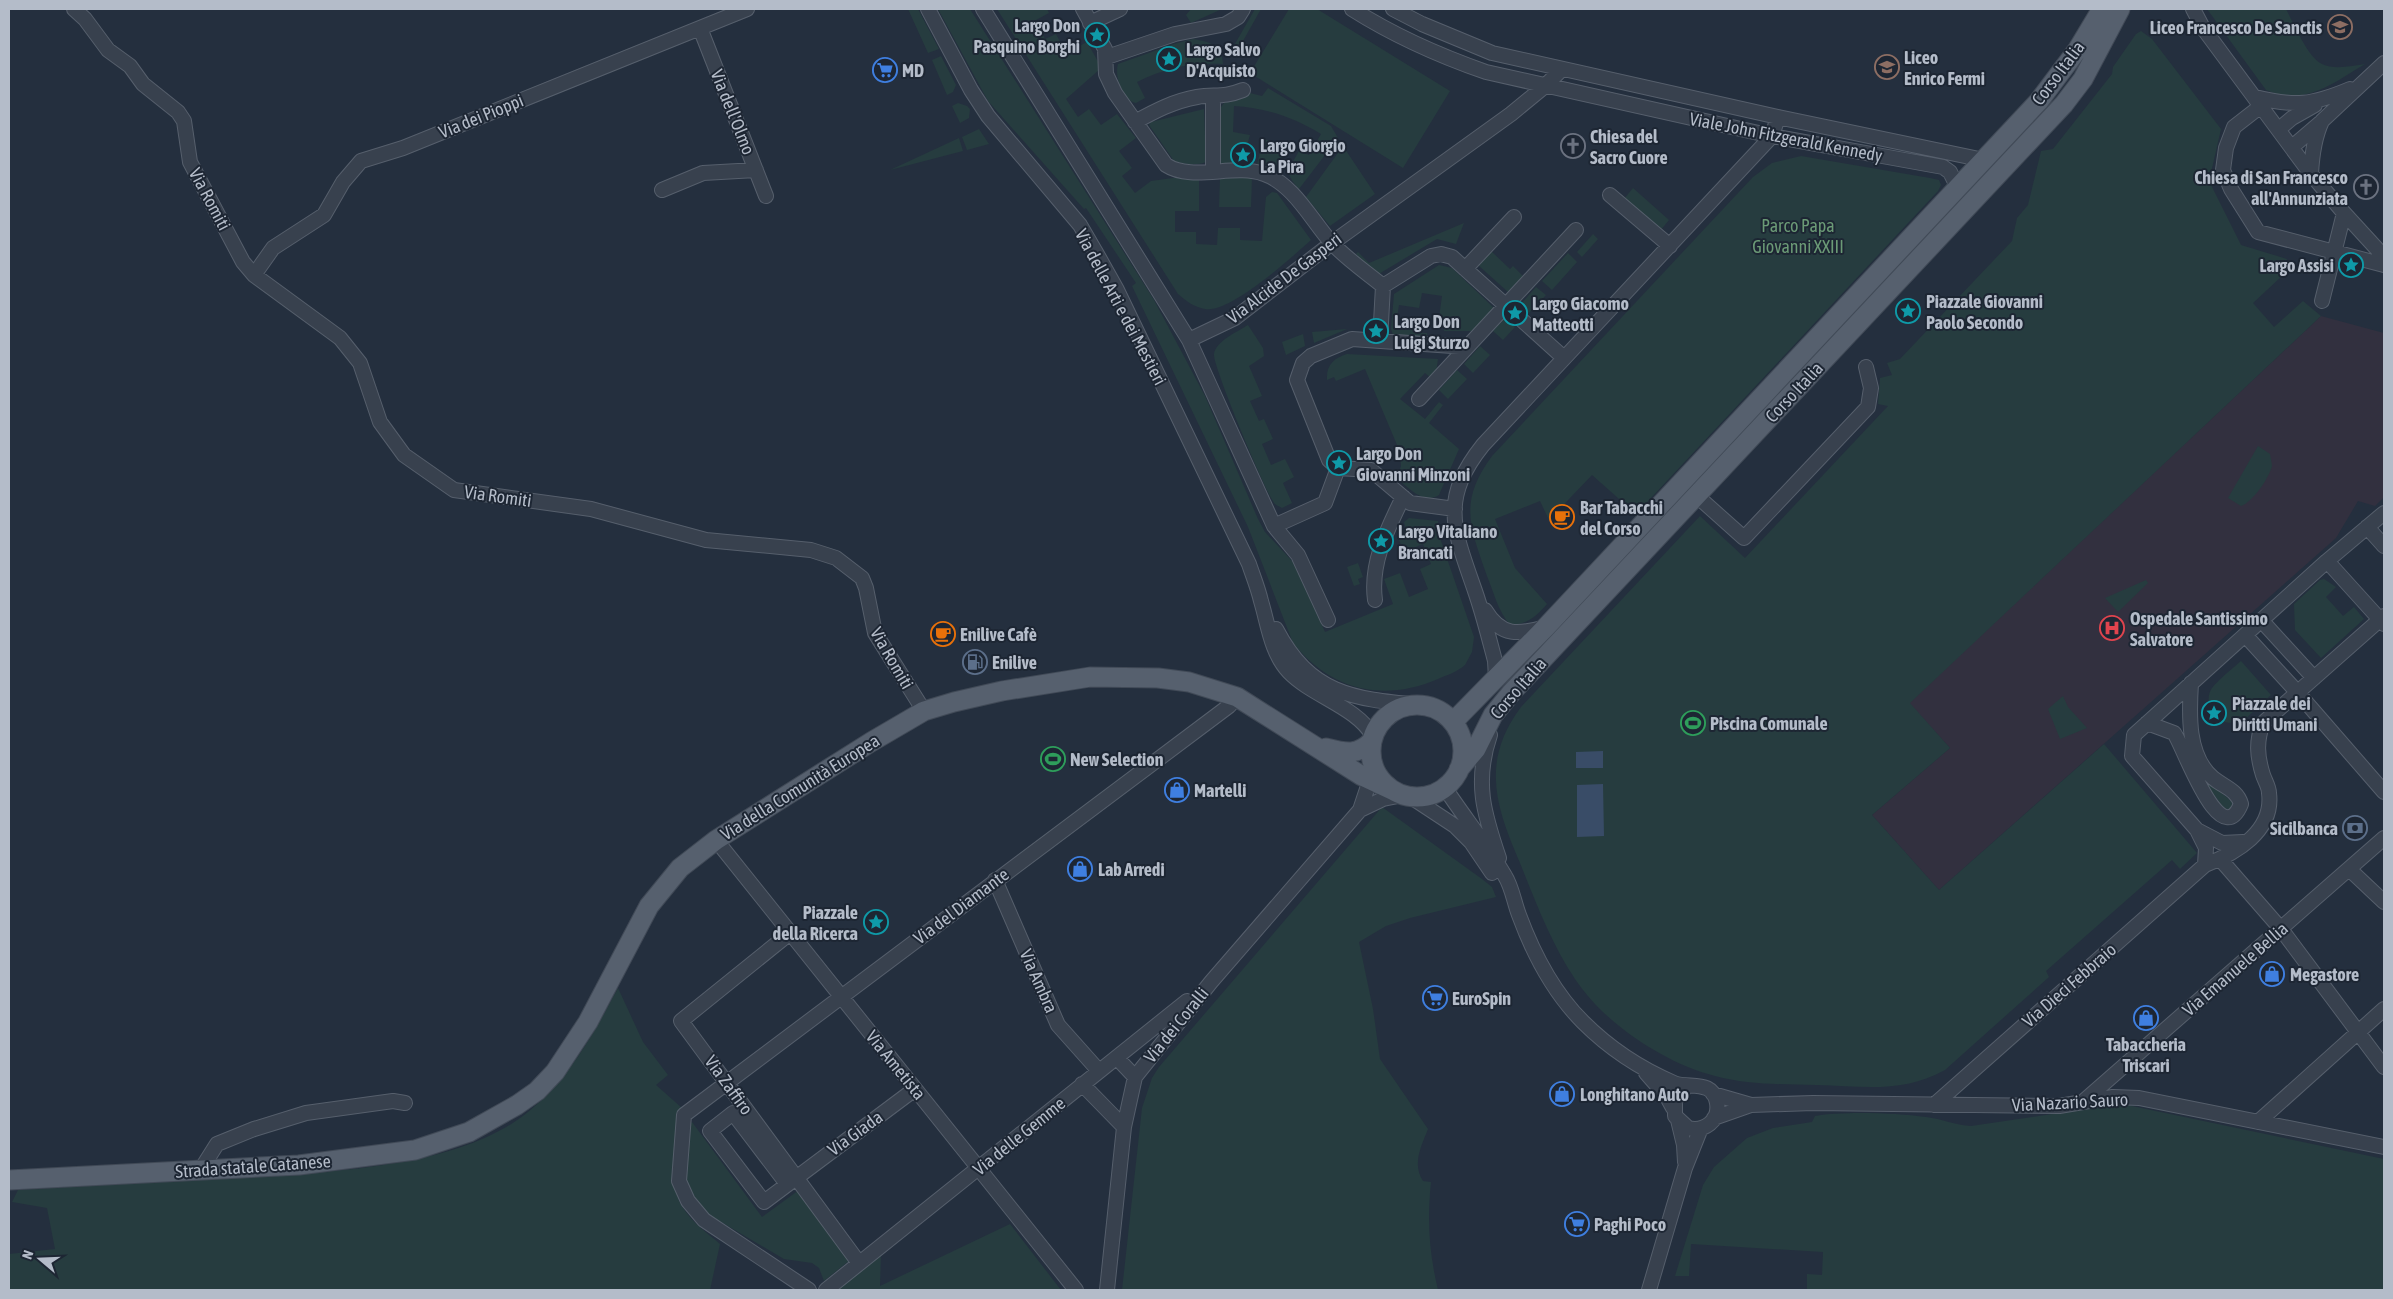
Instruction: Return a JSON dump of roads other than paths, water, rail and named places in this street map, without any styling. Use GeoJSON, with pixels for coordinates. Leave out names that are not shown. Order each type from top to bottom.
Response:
{"type":"FeatureCollection","features":[{"type":"Feature","properties":{"kind":"main road","name":"Corso Italia"},"geometry":{"type":"LineString","coordinates":[[1453,722],[1546,627],[1984,160],[2059,76],[2102,9]]}},
{"type":"Feature","properties":{"kind":"main road","name":"Corso Italia"},"geometry":{"type":"LineString","coordinates":[[1459,769],[1476,749],[1493,715],[1511,693],[2038,133],[2083,79],[2120,9]]}},
{"type":"Feature","properties":{"kind":"main road","name":"Via della Comunità Europea"},"geometry":{"type":"LineString","coordinates":[[492,1121],[537,1091],[555,1072],[588,1022],[649,906],[680,868],[716,840],[924,710],[1002,690],[1090,677],[1119,676],[1181,681],[1215,689],[1237,698]]}},
{"type":"Feature","properties":{"kind":"main road"},"geometry":{"type":"LineString","coordinates":[[1237,698],[1370,780],[1402,794],[1429,795],[1445,788],[1459,769],[1463,744],[1453,722],[1443,713],[1432,707],[1419,705],[1404,707],[1391,713],[1380,723],[1372,744],[1378,775],[1402,794]]}},
{"type":"Feature","properties":{"kind":"main road"},"geometry":{"type":"LineString","coordinates":[[1311,744],[1347,753],[1358,753],[1372,744]]}},
{"type":"Feature","properties":{"kind":"main road","name":"Strada statale Catanese"},"geometry":{"type":"LineString","coordinates":[[9,1180],[299,1165],[384,1155],[444,1142],[492,1121]]}},
{"type":"Feature","properties":{"kind":"street","name":"Via Romiti"},"geometry":{"type":"LineString","coordinates":[[74,9],[85,18],[108,50],[130,66],[143,84],[178,112],[184,122],[190,162],[243,262],[254,275],[340,338],[350,349],[360,363],[380,422],[404,455],[454,490],[591,509],[706,540],[811,550],[836,558],[862,578],[866,588],[874,633],[924,710]]}},
{"type":"Feature","properties":{"kind":"street","name":"Via dei Pioppi"},"geometry":{"type":"LineString","coordinates":[[254,275],[273,248],[324,215],[343,182],[361,161],[403,148],[747,9]]}},
{"type":"Feature","properties":{"kind":"street","name":"Via delle Arti e dei Mestieri"},"geometry":{"type":"LineString","coordinates":[[928,9],[971,90],[988,116],[1080,226],[1098,256],[1249,564],[1262,601]]}},
{"type":"Feature","properties":{"kind":"street"},"geometry":{"type":"LineString","coordinates":[[983,9],[1189,340],[1274,526],[1298,555],[1328,620]]}},
{"type":"Feature","properties":{"kind":"street"},"geometry":{"type":"LineString","coordinates":[[1083,9],[1107,57],[1106,74],[1115,93],[1166,165],[1172,169],[1247,170],[1275,178],[1285,186],[1332,243],[1383,286]]}},
{"type":"Feature","properties":{"kind":"street"},"geometry":{"type":"LineString","coordinates":[[1090,23],[1120,9]]}},
{"type":"Feature","properties":{"kind":"street"},"geometry":{"type":"LineString","coordinates":[[1107,57],[1175,34],[1226,24],[1238,17],[1243,9]]}},
{"type":"Feature","properties":{"kind":"street","name":"Viale John Fitzgerald Kennedy"},"geometry":{"type":"LineString","coordinates":[[1352,9],[1371,21],[1452,60],[1486,72],[1772,136],[1943,167],[1950,172],[1958,188]]}},
{"type":"Feature","properties":{"kind":"street","name":"Viale John Fitzgerald Kennedy"},"geometry":{"type":"LineString","coordinates":[[1393,9],[1474,47],[1560,70],[1984,160]]}},
{"type":"Feature","properties":{"kind":"street"},"geometry":{"type":"LineString","coordinates":[[2083,79],[2116,33],[2129,9]]}},
{"type":"Feature","properties":{"kind":"street"},"geometry":{"type":"LineString","coordinates":[[2182,9],[2203,28]]}},
{"type":"Feature","properties":{"kind":"street"},"geometry":{"type":"LineString","coordinates":[[2193,9],[2203,28],[2311,174],[2344,213],[2382,253]]}},
{"type":"Feature","properties":{"kind":"street","name":"Via dell'Olmo"},"geometry":{"type":"LineString","coordinates":[[700,28],[766,196]]}},
{"type":"Feature","properties":{"kind":"street"},"geometry":{"type":"LineString","coordinates":[[2292,147],[2384,63]]}},
{"type":"Feature","properties":{"kind":"street","name":"Via Alcide De Gasperi"},"geometry":{"type":"LineString","coordinates":[[1189,340],[1235,318],[1332,243],[1511,114],[1545,86],[1560,70]]}},
{"type":"Feature","properties":{"kind":"street"},"geometry":{"type":"LineString","coordinates":[[2279,129],[2292,118],[2322,101],[2360,84]]}},
{"type":"Feature","properties":{"kind":"street"},"geometry":{"type":"LineString","coordinates":[[1135,122],[1164,105],[1198,97],[1226,96],[1243,90]]}},
{"type":"Feature","properties":{"kind":"street"},"geometry":{"type":"LineString","coordinates":[[1213,97],[1213,171]]}},
{"type":"Feature","properties":{"kind":"street"},"geometry":{"type":"LineString","coordinates":[[2258,101],[2300,104],[2322,101]]}},
{"type":"Feature","properties":{"kind":"street"},"geometry":{"type":"LineString","coordinates":[[2258,101],[2234,127],[2226,148],[2223,170],[2231,189],[2258,232],[2384,265]]}},
{"type":"Feature","properties":{"kind":"street"},"geometry":{"type":"LineString","coordinates":[[1496,678],[1495,661],[1476,594],[1458,541],[1454,510],[1459,481],[1469,462],[1772,136],[1778,117]]}},
{"type":"Feature","properties":{"kind":"street"},"geometry":{"type":"LineString","coordinates":[[2311,174],[2312,151],[2316,133],[2322,121]]}},
{"type":"Feature","properties":{"kind":"street"},"geometry":{"type":"LineString","coordinates":[[662,190],[703,173],[756,170]]}},
{"type":"Feature","properties":{"kind":"street"},"geometry":{"type":"LineString","coordinates":[[1610,195],[1670,246]]}},
{"type":"Feature","properties":{"kind":"street"},"geometry":{"type":"LineString","coordinates":[[2322,301],[2328,250],[2344,213]]}},
{"type":"Feature","properties":{"kind":"street"},"geometry":{"type":"LineString","coordinates":[[1465,269],[1514,216]]}},
{"type":"Feature","properties":{"kind":"street"},"geometry":{"type":"LineString","coordinates":[[1419,399],[1576,230]]}},
{"type":"Feature","properties":{"kind":"street"},"geometry":{"type":"LineString","coordinates":[[1383,286],[1431,256],[1442,254],[1452,257],[1564,358]]}},
{"type":"Feature","properties":{"kind":"street"},"geometry":{"type":"LineString","coordinates":[[1380,341],[1383,286]]}},
{"type":"Feature","properties":{"kind":"street"},"geometry":{"type":"LineString","coordinates":[[1454,510],[1410,503],[1372,470],[1338,468],[1329,460],[1299,388],[1299,372],[1303,363],[1310,356],[1337,343],[1352,339],[1467,348]]}},
{"type":"Feature","properties":{"kind":"street"},"geometry":{"type":"LineString","coordinates":[[1697,496],[1744,538],[1868,407],[1871,388],[1866,367]]}},
{"type":"Feature","properties":{"kind":"street"},"geometry":{"type":"LineString","coordinates":[[1274,526],[1325,503],[1338,468]]}},
{"type":"Feature","properties":{"kind":"street"},"geometry":{"type":"LineString","coordinates":[[1375,600],[1373,582],[1378,555],[1403,497]]}},
{"type":"Feature","properties":{"kind":"street"},"geometry":{"type":"LineString","coordinates":[[2327,561],[2383,620],[2314,678],[2301,696],[2263,723],[2257,738],[2257,753],[2269,792],[2269,807],[2265,820],[2250,840],[2220,859],[2205,864],[2206,848],[2197,830],[2132,756],[2134,735],[2327,561],[2384,513]]}},
{"type":"Feature","properties":{"kind":"street"},"geometry":{"type":"LineString","coordinates":[[2367,527],[2384,546]]}},
{"type":"Feature","properties":{"kind":"street"},"geometry":{"type":"LineString","coordinates":[[1476,594],[1492,622],[1505,631],[1520,633],[1546,627]]}},
{"type":"Feature","properties":{"kind":"street"},"geometry":{"type":"LineString","coordinates":[[1262,601],[1282,641],[1296,660],[1324,683],[1337,691],[1357,698],[1419,705]]}},
{"type":"Feature","properties":{"kind":"street"},"geometry":{"type":"LineString","coordinates":[[1262,601],[1267,628],[1280,659],[1289,672],[1367,725],[1372,744],[1370,780],[1360,810]]}},
{"type":"Feature","properties":{"kind":"street"},"geometry":{"type":"LineString","coordinates":[[2261,620],[2314,678]]}},
{"type":"Feature","properties":{"kind":"street"},"geometry":{"type":"LineString","coordinates":[[2245,635],[2384,792]]}},
{"type":"Feature","properties":{"kind":"street"},"geometry":{"type":"LineString","coordinates":[[2147,723],[2174,733],[2194,776],[2210,802],[2222,816],[2228,818],[2234,816],[2241,804],[2239,797],[2207,771],[2192,737],[2189,716],[2191,683]]}},
{"type":"Feature","properties":{"kind":"street"},"geometry":{"type":"LineString","coordinates":[[1511,693],[1491,731],[1481,772],[1485,818],[1519,916],[1542,967],[1569,1006],[1608,1043],[1638,1065],[1667,1097],[1676,1114],[1688,1128],[1701,1128]]}},
{"type":"Feature","properties":{"kind":"street","name":"Via del Diamante"},"geometry":{"type":"LineString","coordinates":[[809,1290],[704,1220],[688,1201],[679,1181],[684,1115],[1229,706],[1237,698]]}},
{"type":"Feature","properties":{"kind":"street"},"geometry":{"type":"LineString","coordinates":[[1445,788],[1506,877]]}},
{"type":"Feature","properties":{"kind":"street"},"geometry":{"type":"LineString","coordinates":[[1360,810],[1383,798],[1402,794],[1455,826],[1470,842],[1519,916]]}},
{"type":"Feature","properties":{"kind":"street","name":"Via dei Coralli"},"geometry":{"type":"LineString","coordinates":[[1107,1290],[1124,1127],[1135,1078],[1211,982],[1360,810]]}},
{"type":"Feature","properties":{"kind":"street"},"geometry":{"type":"LineString","coordinates":[[2197,830],[2222,843],[2231,844],[2250,840]]}},
{"type":"Feature","properties":{"kind":"street","name":"Via Emanuele Bellia"},"geometry":{"type":"LineString","coordinates":[[2085,1100],[2384,838]]}},
{"type":"Feature","properties":{"kind":"street","name":"Via Ametista"},"geometry":{"type":"LineString","coordinates":[[716,840],[1076,1290]]}},
{"type":"Feature","properties":{"kind":"street"},"geometry":{"type":"LineString","coordinates":[[2220,859],[2281,929],[2384,1068]]}},
{"type":"Feature","properties":{"kind":"street","name":"Via Dieci Febbraio"},"geometry":{"type":"LineString","coordinates":[[1934,1105],[2205,864]]}},
{"type":"Feature","properties":{"kind":"street"},"geometry":{"type":"LineString","coordinates":[[2349,869],[2384,902]]}},
{"type":"Feature","properties":{"kind":"street","name":"Via Ambra"},"geometry":{"type":"LineString","coordinates":[[995,880],[1058,1025],[1099,1071]]}},
{"type":"Feature","properties":{"kind":"street","name":"Via Zaffiro"},"geometry":{"type":"LineString","coordinates":[[790,933],[681,1021],[727,1083],[791,1180],[860,1263]]}},
{"type":"Feature","properties":{"kind":"street","name":"Via delle Gemme"},"geometry":{"type":"LineString","coordinates":[[826,1290],[1211,982]]}},
{"type":"Feature","properties":{"kind":"street"},"geometry":{"type":"LineString","coordinates":[[2258,1122],[2384,1009]]}},
{"type":"Feature","properties":{"kind":"street"},"geometry":{"type":"LineString","coordinates":[[1117,1058],[1135,1078]]}},
{"type":"Feature","properties":{"kind":"street"},"geometry":{"type":"LineString","coordinates":[[1638,1065],[1686,1087],[1703,1086],[1713,1094],[1752,1105]]}},
{"type":"Feature","properties":{"kind":"street"},"geometry":{"type":"LineString","coordinates":[[1082,1084],[1124,1127]]}},
{"type":"Feature","properties":{"kind":"street"},"geometry":{"type":"LineString","coordinates":[[1685,1168],[1684,1145],[1676,1114],[1677,1096],[1686,1087]]}},
{"type":"Feature","properties":{"kind":"street","name":"Via Giada"},"geometry":{"type":"LineString","coordinates":[[791,1180],[733,1113],[710,1131],[764,1202],[915,1089]]}},
{"type":"Feature","properties":{"kind":"street"},"geometry":{"type":"LineString","coordinates":[[1713,1094],[1717,1106],[1714,1118]]}},
{"type":"Feature","properties":{"kind":"street","name":"Via Nazario Sauro"},"geometry":{"type":"LineString","coordinates":[[1752,1105],[2059,1106],[2085,1100],[2113,1097],[2139,1098],[2384,1147]]}},
{"type":"Feature","properties":{"kind":"street"},"geometry":{"type":"LineString","coordinates":[[200,1171],[217,1144],[254,1129],[306,1113],[393,1101],[405,1103]]}},
{"type":"Feature","properties":{"kind":"street"},"geometry":{"type":"LineString","coordinates":[[1649,1290],[1685,1168],[1701,1128],[1714,1118],[1752,1105]]}},
{"type":"Feature","properties":{"kind":"water"},"geometry":{"type":"Polygon","coordinates":[[[1603,751],[1603,768],[1576,768],[1576,752],[1603,751]]]}},
{"type":"Feature","properties":{"kind":"water"},"geometry":{"type":"Polygon","coordinates":[[[1603,784],[1604,836],[1577,837],[1577,785],[1603,784]]]}},
{"type":"Feature","properties":{"kind":"place","name":"Liceo Francesco De Sanctis"},"geometry":{"type":"Point","coordinates":[2340,27]}},
{"type":"Feature","properties":{"kind":"place","name":"Largo Don Pasquino Borghi"},"geometry":{"type":"Point","coordinates":[1097,35]}},
{"type":"Feature","properties":{"kind":"place","name":"Largo Salvo D'Acquisto"},"geometry":{"type":"Point","coordinates":[1169,59]}},
{"type":"Feature","properties":{"kind":"place","name":"Liceo Enrico Fermi"},"geometry":{"type":"Point","coordinates":[1887,67]}},
{"type":"Feature","properties":{"kind":"place","name":"MD"},"geometry":{"type":"Point","coordinates":[885,70]}},
{"type":"Feature","properties":{"kind":"place","name":"Chiesa del Sacro Cuore"},"geometry":{"type":"Point","coordinates":[1573,146]}},
{"type":"Feature","properties":{"kind":"place","name":"Largo Giorgio La Pira"},"geometry":{"type":"Point","coordinates":[1243,155]}},
{"type":"Feature","properties":{"kind":"place","name":"Chiesa di San Francesco all'Annunziata"},"geometry":{"type":"Point","coordinates":[2366,187]}},
{"type":"Feature","properties":{"kind":"place","name":"Largo Assisi"},"geometry":{"type":"Point","coordinates":[2351,265]}},
{"type":"Feature","properties":{"kind":"place","name":"Piazzale Giovanni Paolo Secondo"},"geometry":{"type":"Point","coordinates":[1908,311]}},
{"type":"Feature","properties":{"kind":"place","name":"Largo Giacomo Matteotti"},"geometry":{"type":"Point","coordinates":[1515,313]}},
{"type":"Feature","properties":{"kind":"place","name":"Largo Don Luigi Sturzo"},"geometry":{"type":"Point","coordinates":[1376,331]}},
{"type":"Feature","properties":{"kind":"place","name":"Largo Don Giovanni Minzoni"},"geometry":{"type":"Point","coordinates":[1339,463]}},
{"type":"Feature","properties":{"kind":"place","name":"Bar Tabacchi del Corso"},"geometry":{"type":"Point","coordinates":[1562,517]}},
{"type":"Feature","properties":{"kind":"place","name":"Largo Vitaliano Brancati"},"geometry":{"type":"Point","coordinates":[1381,541]}},
{"type":"Feature","properties":{"kind":"place","name":"Ospedale Santissimo Salvatore"},"geometry":{"type":"Point","coordinates":[2112,628]}},
{"type":"Feature","properties":{"kind":"place","name":"Enilive Cafè"},"geometry":{"type":"Point","coordinates":[943,634]}},
{"type":"Feature","properties":{"kind":"place","name":"Enilive"},"geometry":{"type":"Point","coordinates":[975,662]}},
{"type":"Feature","properties":{"kind":"place","name":"Piazzale dei Diritti Umani"},"geometry":{"type":"Point","coordinates":[2214,713]}},
{"type":"Feature","properties":{"kind":"place","name":"Piscina Comunale"},"geometry":{"type":"Point","coordinates":[1693,723]}},
{"type":"Feature","properties":{"kind":"place","name":"New Selection"},"geometry":{"type":"Point","coordinates":[1053,759]}},
{"type":"Feature","properties":{"kind":"place","name":"Martelli"},"geometry":{"type":"Point","coordinates":[1177,790]}},
{"type":"Feature","properties":{"kind":"place","name":"Sicilbanca"},"geometry":{"type":"Point","coordinates":[2355,828]}},
{"type":"Feature","properties":{"kind":"place","name":"Lab Arredi"},"geometry":{"type":"Point","coordinates":[1080,869]}},
{"type":"Feature","properties":{"kind":"place","name":"Piazzale della Ricerca"},"geometry":{"type":"Point","coordinates":[876,922]}},
{"type":"Feature","properties":{"kind":"place","name":"Megastore"},"geometry":{"type":"Point","coordinates":[2272,974]}},
{"type":"Feature","properties":{"kind":"place","name":"EuroSpin"},"geometry":{"type":"Point","coordinates":[1435,998]}},
{"type":"Feature","properties":{"kind":"place","name":"Tabaccheria Triscari"},"geometry":{"type":"Point","coordinates":[2146,1018]}},
{"type":"Feature","properties":{"kind":"place","name":"Longhitano Auto"},"geometry":{"type":"Point","coordinates":[1562,1094]}},
{"type":"Feature","properties":{"kind":"place","name":"Paghi Poco"},"geometry":{"type":"Point","coordinates":[1577,1224]}},
{"type":"Feature","properties":{"kind":"park label","name":"Parco Papa Giovanni XXIII"},"geometry":{"type":"Point","coordinates":[1798,235]}}]}
